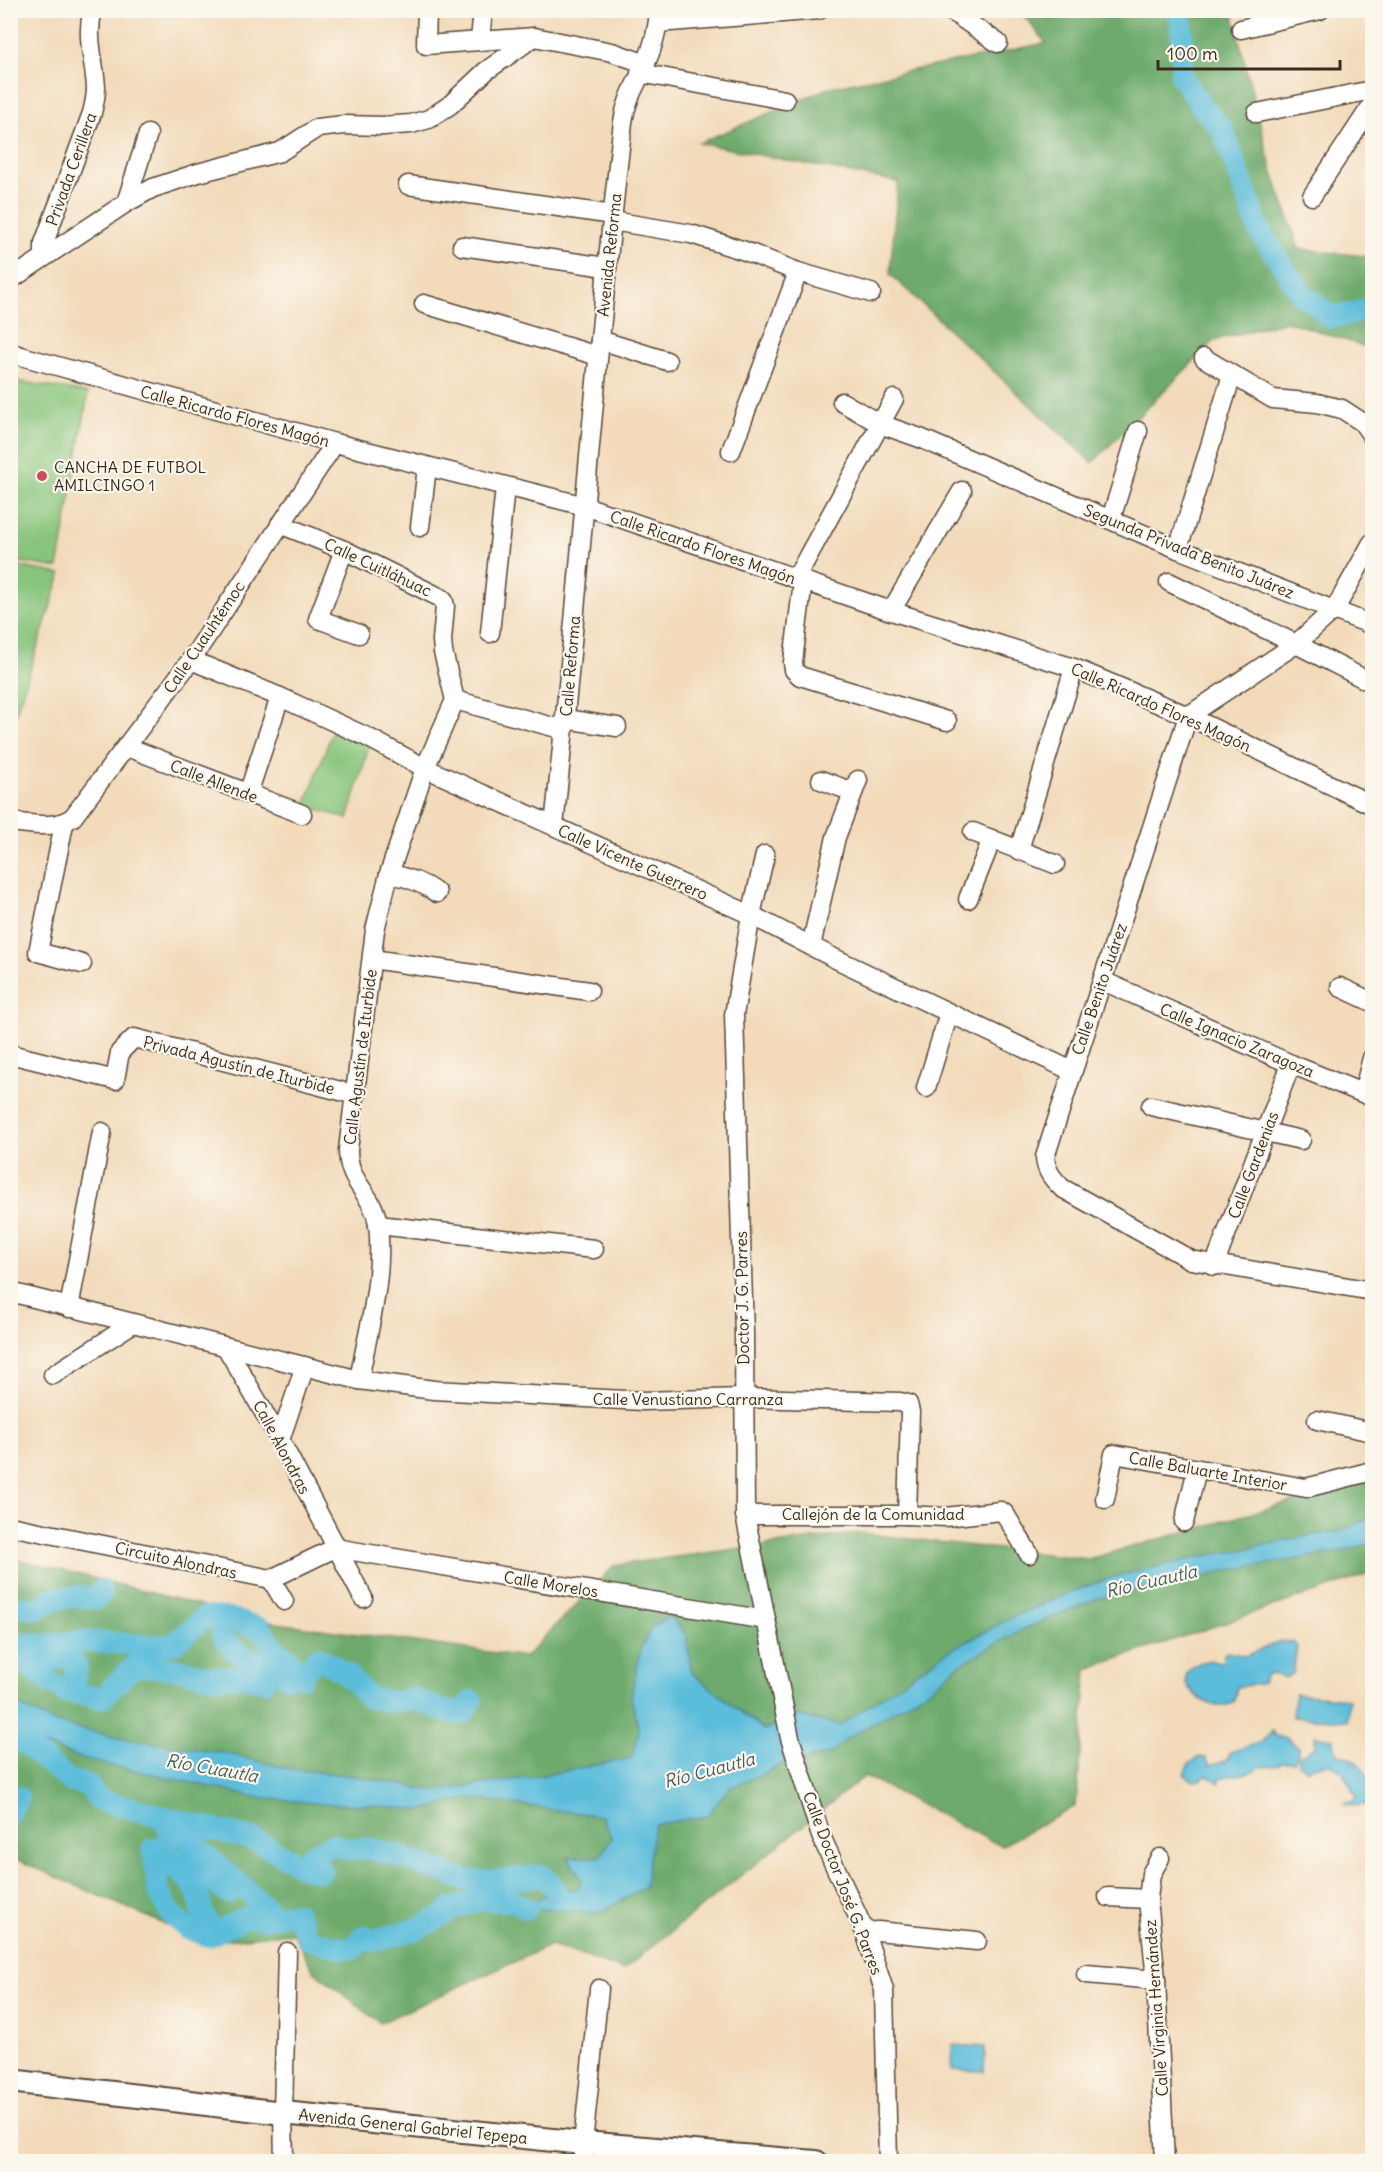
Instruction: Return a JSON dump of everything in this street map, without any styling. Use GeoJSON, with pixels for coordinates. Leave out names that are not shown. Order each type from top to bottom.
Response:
{"type":"FeatureCollection","features":[{"type":"Feature","properties":{"kind":"main road","name":"Avenida General Gabriel Tepepa"},"geometry":{"type":"LineString","coordinates":[[10,2081],[584,2152],[816,2162]]}},
{"type":"Feature","properties":{"kind":"street","name":"Privada Cerillera"},"geometry":{"type":"LineString","coordinates":[[44,256],[44,243],[92,113],[96,91],[89,44],[90,20],[93,10]]}},
{"type":"Feature","properties":{"kind":"street"},"geometry":{"type":"LineString","coordinates":[[427,10],[426,45],[534,38],[612,52],[643,69],[785,100]]}},
{"type":"Feature","properties":{"kind":"street"},"geometry":{"type":"LineString","coordinates":[[480,40],[483,10]]}},
{"type":"Feature","properties":{"kind":"street"},"geometry":{"type":"LineString","coordinates":[[659,17],[819,10]]}},
{"type":"Feature","properties":{"kind":"street"},"geometry":{"type":"LineString","coordinates":[[950,10],[998,43]]}},
{"type":"Feature","properties":{"kind":"street"},"geometry":{"type":"LineString","coordinates":[[1241,29],[1320,10]]}},
{"type":"Feature","properties":{"kind":"street","name":"Avenida Reforma"},"geometry":{"type":"LineString","coordinates":[[585,506],[606,267],[624,118],[630,93],[643,69],[659,17]]}},
{"type":"Feature","properties":{"kind":"street"},"geometry":{"type":"LineString","coordinates":[[10,280],[126,202],[165,184],[280,152],[317,128],[344,125],[411,124],[429,119],[450,105],[486,71],[534,38]]}},
{"type":"Feature","properties":{"kind":"street"},"geometry":{"type":"LineString","coordinates":[[1257,112],[1372,90]]}},
{"type":"Feature","properties":{"kind":"street"},"geometry":{"type":"LineString","coordinates":[[1312,196],[1368,126],[1372,105]]}},
{"type":"Feature","properties":{"kind":"street"},"geometry":{"type":"LineString","coordinates":[[126,202],[148,134]]}},
{"type":"Feature","properties":{"kind":"street"},"geometry":{"type":"LineString","coordinates":[[408,185],[613,218],[691,234],[745,250],[798,272],[871,292]]}},
{"type":"Feature","properties":{"kind":"street"},"geometry":{"type":"LineString","coordinates":[[462,246],[606,267]]}},
{"type":"Feature","properties":{"kind":"street"},"geometry":{"type":"LineString","coordinates":[[731,451],[798,272]]}},
{"type":"Feature","properties":{"kind":"street"},"geometry":{"type":"LineString","coordinates":[[424,304],[599,348],[667,361]]}},
{"type":"Feature","properties":{"kind":"street","name":"Calle Ricardo Flores Magón"},"geometry":{"type":"LineString","coordinates":[[10,352],[335,443],[585,506],[891,611],[1074,668],[1188,716],[1372,806]]}},
{"type":"Feature","properties":{"kind":"street"},"geometry":{"type":"LineString","coordinates":[[1204,358],[1273,399],[1317,403],[1342,409],[1362,422],[1372,436]]}},
{"type":"Feature","properties":{"kind":"street"},"geometry":{"type":"LineString","coordinates":[[1179,549],[1232,375]]}},
{"type":"Feature","properties":{"kind":"street"},"geometry":{"type":"LineString","coordinates":[[894,399],[799,580],[794,670],[800,676],[947,721]]}},
{"type":"Feature","properties":{"kind":"street","name":"Segunda Privada Benito Juárez"},"geometry":{"type":"LineString","coordinates":[[842,402],[880,424],[920,438],[1179,549],[1372,625]]}},
{"type":"Feature","properties":{"kind":"street"},"geometry":{"type":"LineString","coordinates":[[1112,519],[1138,431]]}},
{"type":"Feature","properties":{"kind":"street","name":"Calle Cuauhtémoc"},"geometry":{"type":"LineString","coordinates":[[64,824],[74,817],[190,660],[335,443]]}},
{"type":"Feature","properties":{"kind":"street"},"geometry":{"type":"LineString","coordinates":[[420,527],[427,467]]}},
{"type":"Feature","properties":{"kind":"street"},"geometry":{"type":"LineString","coordinates":[[490,633],[505,487]]}},
{"type":"Feature","properties":{"kind":"street"},"geometry":{"type":"LineString","coordinates":[[891,611],[962,491]]}},
{"type":"Feature","properties":{"kind":"street","name":"Calle Reforma"},"geometry":{"type":"LineString","coordinates":[[554,826],[585,506]]}},
{"type":"Feature","properties":{"kind":"street","name":"Calle Cuitláhuac"},"geometry":{"type":"LineString","coordinates":[[280,524],[344,550],[443,599],[445,606],[443,652],[455,700]]}},
{"type":"Feature","properties":{"kind":"street"},"geometry":{"type":"LineString","coordinates":[[1188,716],[1296,644],[1335,609],[1372,543]]}},
{"type":"Feature","properties":{"kind":"street"},"geometry":{"type":"LineString","coordinates":[[344,550],[318,619],[359,634]]}},
{"type":"Feature","properties":{"kind":"street"},"geometry":{"type":"LineString","coordinates":[[1168,582],[1372,683]]}},
{"type":"Feature","properties":{"kind":"street","name":"Calle Vicente Guerrero"},"geometry":{"type":"LineString","coordinates":[[190,660],[367,736],[425,768],[751,915],[1072,1071]]}},
{"type":"Feature","properties":{"kind":"street"},"geometry":{"type":"LineString","coordinates":[[1019,850],[1074,668]]}},
{"type":"Feature","properties":{"kind":"street"},"geometry":{"type":"LineString","coordinates":[[248,794],[280,697]]}},
{"type":"Feature","properties":{"kind":"street"},"geometry":{"type":"LineString","coordinates":[[425,768],[455,700],[564,724],[617,727]]}},
{"type":"Feature","properties":{"kind":"street","name":"Calle Benito Juárez"},"geometry":{"type":"LineString","coordinates":[[1188,716],[1072,1071],[1045,1157],[1046,1168],[1062,1188],[1191,1260],[1214,1266],[1372,1291]]}},
{"type":"Feature","properties":{"kind":"street","name":"Calle Allende"},"geometry":{"type":"LineString","coordinates":[[127,747],[302,814]]}},
{"type":"Feature","properties":{"kind":"street","name":"Calle Agustín de Iturbide"},"geometry":{"type":"LineString","coordinates":[[359,1380],[378,1270],[378,1225],[374,1206],[354,1178],[348,1165],[348,1150],[375,930],[390,873],[425,768]]}},
{"type":"Feature","properties":{"kind":"street"},"geometry":{"type":"LineString","coordinates":[[811,946],[836,837],[856,786],[821,780]]}},
{"type":"Feature","properties":{"kind":"street"},"geometry":{"type":"LineString","coordinates":[[10,822],[64,824],[38,952],[82,964]]}},
{"type":"Feature","properties":{"kind":"street"},"geometry":{"type":"LineString","coordinates":[[973,832],[1055,864]]}},
{"type":"Feature","properties":{"kind":"street"},"geometry":{"type":"LineString","coordinates":[[968,899],[992,840]]}},
{"type":"Feature","properties":{"kind":"street","name":"Doctor J. G. Parres"},"geometry":{"type":"LineString","coordinates":[[765,855],[751,915],[734,1015],[744,1333],[745,1515],[778,1678]]}},
{"type":"Feature","properties":{"kind":"street"},"geometry":{"type":"LineString","coordinates":[[390,873],[412,878],[437,893]]}},
{"type":"Feature","properties":{"kind":"street"},"geometry":{"type":"LineString","coordinates":[[372,959],[589,991]]}},
{"type":"Feature","properties":{"kind":"street","name":"Calle Ignacio Zaragoza"},"geometry":{"type":"LineString","coordinates":[[1103,981],[1291,1064],[1368,1095]]}},
{"type":"Feature","properties":{"kind":"street"},"geometry":{"type":"LineString","coordinates":[[1340,987],[1372,1002]]}},
{"type":"Feature","properties":{"kind":"street"},"geometry":{"type":"LineString","coordinates":[[926,1088],[949,1013]]}},
{"type":"Feature","properties":{"kind":"street","name":"Privada Agustín de Iturbide"},"geometry":{"type":"LineString","coordinates":[[10,1054],[115,1080],[120,1052],[134,1038],[356,1095]]}},
{"type":"Feature","properties":{"kind":"street"},"geometry":{"type":"LineString","coordinates":[[1368,1095],[1372,1058]]}},
{"type":"Feature","properties":{"kind":"street","name":"Calle Gardenias"},"geometry":{"type":"LineString","coordinates":[[1214,1266],[1291,1064]]}},
{"type":"Feature","properties":{"kind":"street"},"geometry":{"type":"LineString","coordinates":[[1151,1106],[1301,1140]]}},
{"type":"Feature","properties":{"kind":"street"},"geometry":{"type":"LineString","coordinates":[[69,1308],[102,1132]]}},
{"type":"Feature","properties":{"kind":"street"},"geometry":{"type":"LineString","coordinates":[[378,1225],[594,1249]]}},
{"type":"Feature","properties":{"kind":"street"},"geometry":{"type":"LineString","coordinates":[[10,1292],[359,1380]]}},
{"type":"Feature","properties":{"kind":"street"},"geometry":{"type":"LineString","coordinates":[[53,1375],[132,1324]]}},
{"type":"Feature","properties":{"kind":"street","name":"Calle Alondras"},"geometry":{"type":"LineString","coordinates":[[226,1347],[280,1440],[363,1598]]}},
{"type":"Feature","properties":{"kind":"street"},"geometry":{"type":"LineString","coordinates":[[280,1440],[305,1366]]}},
{"type":"Feature","properties":{"kind":"street","name":"Calle Venustiano Carranza"},"geometry":{"type":"LineString","coordinates":[[359,1380],[434,1390],[643,1401],[743,1398],[900,1401],[908,1404],[910,1412],[907,1515]]}},
{"type":"Feature","properties":{"kind":"street"},"geometry":{"type":"LineString","coordinates":[[1317,1420],[1372,1432]]}},
{"type":"Feature","properties":{"kind":"street","name":"Calle Baluarte Interior"},"geometry":{"type":"LineString","coordinates":[[1105,1499],[1114,1454],[1306,1488],[1372,1471]]}},
{"type":"Feature","properties":{"kind":"street"},"geometry":{"type":"LineString","coordinates":[[1184,1522],[1197,1469]]}},
{"type":"Feature","properties":{"kind":"street","name":"Callejón de la Comunidad"},"geometry":{"type":"LineString","coordinates":[[745,1515],[945,1517],[1001,1511],[1029,1554]]}},
{"type":"Feature","properties":{"kind":"street","name":"Circuito Alondras"},"geometry":{"type":"LineString","coordinates":[[10,1526],[271,1580]]}},
{"type":"Feature","properties":{"kind":"street"},"geometry":{"type":"LineString","coordinates":[[284,1601],[271,1580],[335,1548]]}},
{"type":"Feature","properties":{"kind":"street","name":"Calle Morelos"},"geometry":{"type":"LineString","coordinates":[[335,1548],[766,1620]]}},
{"type":"Feature","properties":{"kind":"street","name":"Calle Doctor José G. Parres"},"geometry":{"type":"LineString","coordinates":[[778,1678],[790,1738],[821,1836],[866,1932],[884,1990],[888,2162]]}},
{"type":"Feature","properties":{"kind":"street","name":"Calle Virginia Hernández"},"geometry":{"type":"LineString","coordinates":[[1161,1858],[1151,1874],[1148,1899],[1156,1980],[1165,2162]]}},
{"type":"Feature","properties":{"kind":"street"},"geometry":{"type":"LineString","coordinates":[[1108,1898],[1148,1899]]}},
{"type":"Feature","properties":{"kind":"street"},"geometry":{"type":"LineString","coordinates":[[866,1932],[878,1931],[976,1941]]}},
{"type":"Feature","properties":{"kind":"street"},"geometry":{"type":"LineString","coordinates":[[284,2162],[287,1952]]}},
{"type":"Feature","properties":{"kind":"street"},"geometry":{"type":"LineString","coordinates":[[1086,1974],[1156,1980]]}},
{"type":"Feature","properties":{"kind":"street"},"geometry":{"type":"LineString","coordinates":[[584,2152],[599,1989]]}},
{"type":"Feature","properties":{"kind":"green space"},"geometry":{"type":"Polygon","coordinates":[[[1020,11],[1232,11],[1270,164],[1299,249],[1372,257],[1372,349],[1287,321],[1215,340],[1092,463],[890,274],[898,182],[699,143],[831,87],[1046,43],[1020,11]]]}},
{"type":"Feature","properties":{"kind":"green space","name":"CANCHA DE FUTBOL AMILCINGO 1"},"geometry":{"type":"Polygon","coordinates":[[[10,380],[88,393],[58,568],[11,560],[10,380]]]}},
{"type":"Feature","properties":{"kind":"green space"},"geometry":{"type":"Polygon","coordinates":[[[10,565],[61,574],[11,728],[10,565]]]}},
{"type":"Feature","properties":{"kind":"green space"},"geometry":{"type":"Polygon","coordinates":[[[336,722],[371,739],[348,819],[305,805],[336,722]]]}},
{"type":"Feature","properties":{"kind":"green space"},"geometry":{"type":"Polygon","coordinates":[[[1372,1479],[1372,1573],[1087,1669],[1076,1806],[1001,1846],[865,1776],[623,1970],[551,1945],[380,2023],[313,1970],[293,1933],[205,1942],[11,1857],[10,1557],[262,1621],[525,1657],[615,1565],[859,1533],[1089,1559],[1372,1479]]]}},
{"type":"Feature","properties":{"kind":"water","name":"Río Cuautla"},"geometry":{"type":"Polygon","coordinates":[[[1372,1517],[1372,1545],[1224,1571],[1195,1580],[1178,1579],[1099,1598],[1019,1631],[959,1665],[932,1688],[846,1739],[830,1754],[779,1765],[729,1788],[707,1816],[654,1825],[645,1887],[600,1913],[527,1908],[555,1888],[576,1890],[582,1881],[568,1857],[600,1857],[612,1838],[601,1816],[469,1798],[422,1810],[256,1797],[86,1760],[11,1733],[10,1701],[50,1721],[117,1738],[224,1753],[290,1769],[355,1776],[435,1791],[533,1777],[632,1758],[639,1731],[631,1696],[641,1648],[652,1627],[669,1616],[686,1635],[692,1673],[764,1730],[794,1715],[840,1725],[948,1651],[1017,1615],[1071,1592],[1113,1577],[1204,1556],[1341,1531],[1372,1517]]]}},
{"type":"Feature","properties":{"kind":"water"},"geometry":{"type":"Polygon","coordinates":[[[1283,1641],[1294,1643],[1297,1647],[1293,1673],[1285,1678],[1273,1674],[1266,1675],[1263,1683],[1237,1687],[1234,1702],[1221,1706],[1207,1703],[1195,1695],[1186,1684],[1186,1674],[1201,1662],[1220,1663],[1223,1661],[1224,1654],[1228,1652],[1246,1656],[1283,1641]]]}},
{"type":"Feature","properties":{"kind":"water"},"geometry":{"type":"Polygon","coordinates":[[[1295,1694],[1349,1699],[1347,1721],[1293,1717],[1295,1694]]]}},
{"type":"Feature","properties":{"kind":"water"},"geometry":{"type":"Polygon","coordinates":[[[1272,1731],[1275,1736],[1287,1738],[1298,1747],[1298,1755],[1294,1762],[1259,1767],[1246,1773],[1220,1778],[1219,1783],[1207,1775],[1200,1780],[1193,1781],[1184,1774],[1188,1765],[1199,1757],[1206,1758],[1210,1765],[1227,1760],[1231,1752],[1264,1740],[1272,1731]]]}},
{"type":"Feature","properties":{"kind":"water"},"geometry":{"type":"Polygon","coordinates":[[[1315,1736],[1333,1738],[1333,1744],[1339,1755],[1350,1758],[1364,1770],[1372,1797],[1372,1817],[1365,1804],[1356,1806],[1344,1804],[1347,1801],[1353,1802],[1357,1797],[1343,1773],[1330,1764],[1310,1767],[1308,1770],[1298,1763],[1300,1756],[1315,1746],[1315,1736]]]}},
{"type":"Feature","properties":{"kind":"water"},"geometry":{"type":"Polygon","coordinates":[[[952,2045],[985,2047],[984,2071],[951,2070],[952,2045]]]}},
{"type":"Feature","properties":{"kind":"waterway"},"geometry":{"type":"LineString","coordinates":[[1180,10],[1183,49],[1181,76],[1203,108],[1223,131],[1259,230],[1302,295],[1317,304],[1329,317],[1372,308]]}},
{"type":"Feature","properties":{"kind":"waterway"},"geometry":{"type":"LineString","coordinates":[[10,1606],[38,1609],[49,1599],[79,1596],[96,1599],[101,1594],[101,1590]]}},
{"type":"Feature","properties":{"kind":"waterway"},"geometry":{"type":"LineString","coordinates":[[10,1642],[41,1645],[87,1641],[154,1646],[174,1644],[205,1617],[229,1618],[261,1629],[278,1653],[288,1659],[295,1673],[302,1677]]}},
{"type":"Feature","properties":{"kind":"waterway"},"geometry":{"type":"LineString","coordinates":[[222,1635],[234,1650],[252,1660],[271,1666],[287,1677],[309,1666],[318,1657],[345,1673],[370,1698],[395,1702],[416,1699],[444,1711],[462,1714],[472,1701]]}},
{"type":"Feature","properties":{"kind":"waterway"},"geometry":{"type":"LineString","coordinates":[[44,1660],[71,1657],[77,1668],[73,1683],[76,1693]]}},
{"type":"Feature","properties":{"kind":"waterway"},"geometry":{"type":"LineString","coordinates":[[10,1662],[26,1662],[33,1670],[65,1692],[102,1698],[135,1665],[183,1670],[211,1677],[244,1676],[264,1681]]}},
{"type":"Feature","properties":{"kind":"waterway"},"geometry":{"type":"LineString","coordinates":[[10,1740],[24,1743],[70,1781],[88,1785],[99,1800],[255,1840],[307,1869],[321,1871]]}},
{"type":"Feature","properties":{"kind":"waterway"},"geometry":{"type":"LineString","coordinates":[[10,1813],[18,1797]]}},
{"type":"Feature","properties":{"kind":"waterway"},"geometry":{"type":"LineString","coordinates":[[161,1817],[172,1831],[162,1855],[194,1886],[208,1924],[218,1931]]}},
{"type":"Feature","properties":{"kind":"waterway"},"geometry":{"type":"LineString","coordinates":[[172,1831],[187,1837],[274,1916]]}},
{"type":"Feature","properties":{"kind":"waterway"},"geometry":{"type":"LineString","coordinates":[[311,1855],[334,1844],[351,1850],[365,1848],[396,1855],[465,1880],[490,1881],[543,1876],[555,1888]]}},
{"type":"Feature","properties":{"kind":"waterway"},"geometry":{"type":"LineString","coordinates":[[153,1849],[158,1891],[171,1914],[188,1929],[209,1936],[246,1917],[265,1918],[297,1913],[308,1939],[341,1948],[354,1948],[364,1936],[372,1941],[417,1929],[444,1915],[450,1909],[481,1900],[504,1901],[507,1898],[527,1908]]}},
{"type":"Feature","properties":{"kind":"waterway"},"geometry":{"type":"LineString","coordinates":[[183,1858],[228,1893]]}},
{"type":"Feature","properties":{"kind":"place","name":"CANCHA DE FUTBOL AMILCINGO 1"},"geometry":{"type":"Point","coordinates":[42,476]}}]}
